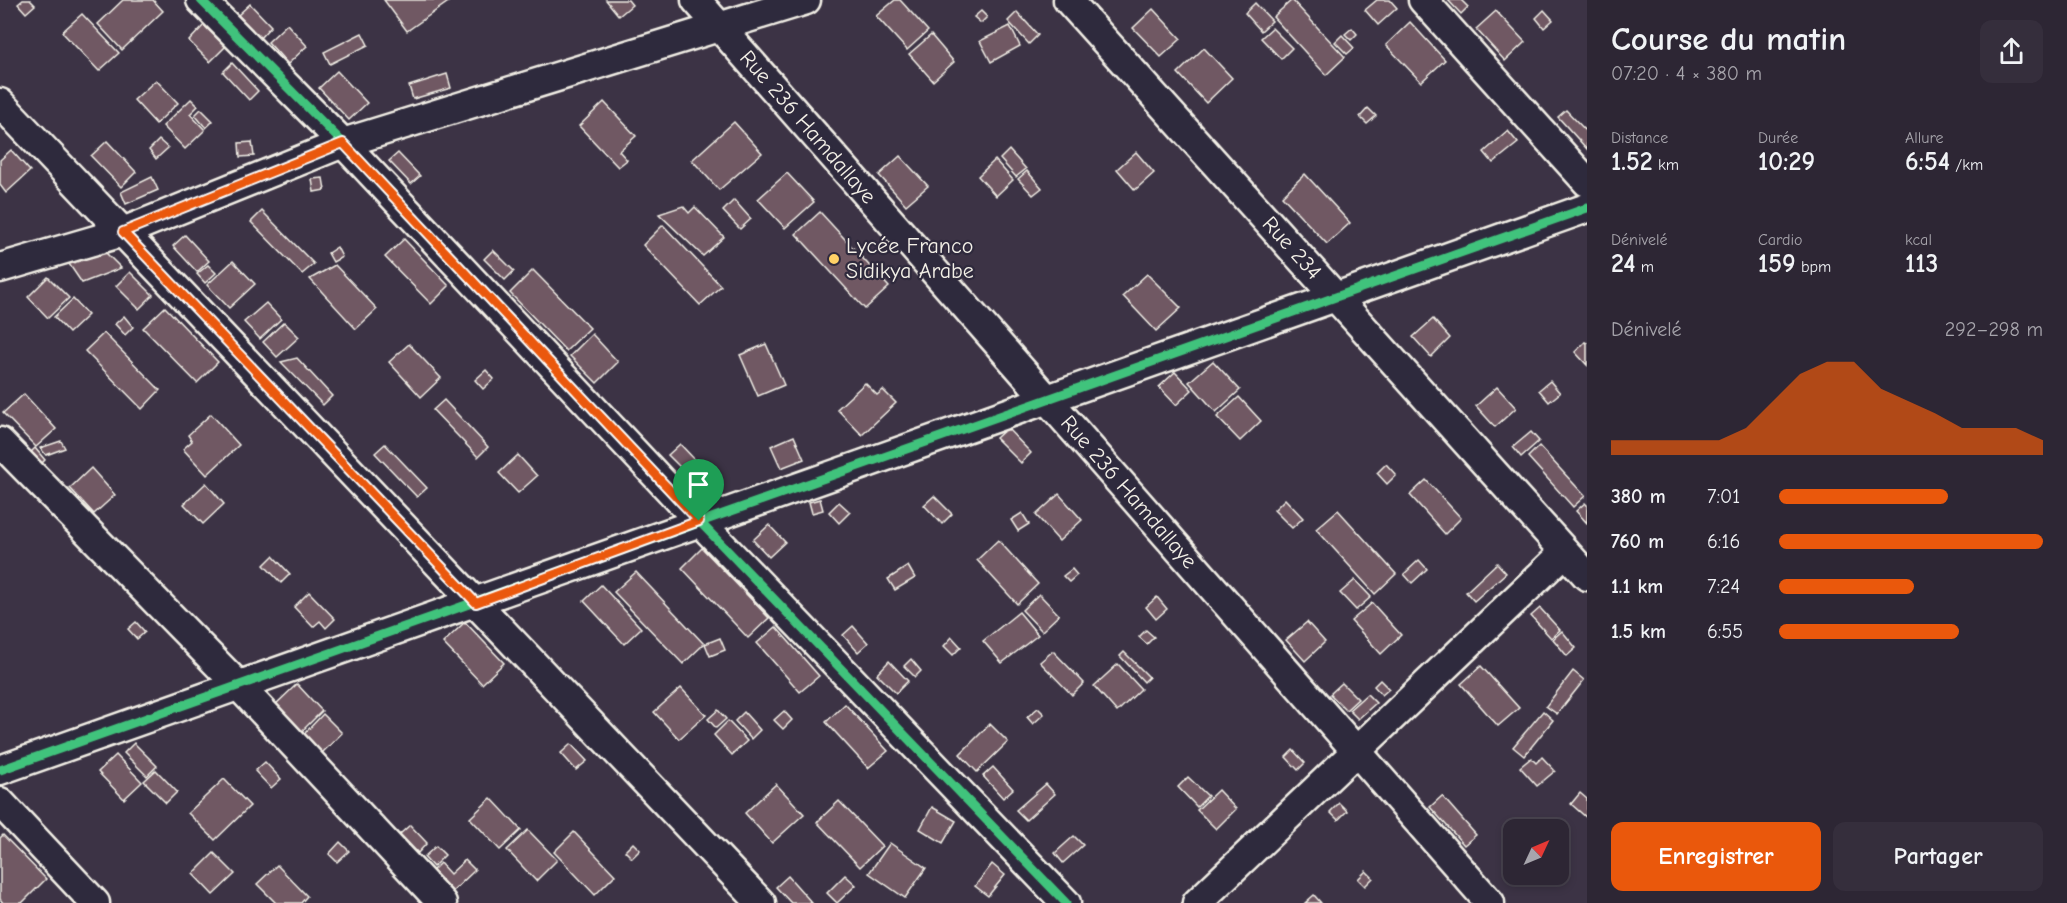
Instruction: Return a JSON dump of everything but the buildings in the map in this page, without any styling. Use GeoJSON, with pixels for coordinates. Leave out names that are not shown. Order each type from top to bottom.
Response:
{"type":"FeatureCollection","features":[{"type":"Feature","properties":{"kind":"street"},"geometry":{"type":"LineString","coordinates":[[201,0],[343,143],[699,521],[1066,903]]}},
{"type":"Feature","properties":{"kind":"street","name":"Rue 236 Hamdallaye"},"geometry":{"type":"LineString","coordinates":[[696,0],[1490,903]]}},
{"type":"Feature","properties":{"kind":"street"},"geometry":{"type":"LineString","coordinates":[[0,268],[123,232],[343,143],[806,0]]}},
{"type":"Feature","properties":{"kind":"street","name":"Rue 234"},"geometry":{"type":"LineString","coordinates":[[1068,0],[1587,576]]}},
{"type":"Feature","properties":{"kind":"street"},"geometry":{"type":"LineString","coordinates":[[1423,0],[1587,182]]}},
{"type":"Feature","properties":{"kind":"street"},"geometry":{"type":"LineString","coordinates":[[0,103],[761,903]]}},
{"type":"Feature","properties":{"kind":"street"},"geometry":{"type":"LineString","coordinates":[[0,770],[1587,208]]}},
{"type":"Feature","properties":{"kind":"street"},"geometry":{"type":"LineString","coordinates":[[0,442],[238,686],[442,903]]}},
{"type":"Feature","properties":{"kind":"street"},"geometry":{"type":"LineString","coordinates":[[1197,903],[1565,552]]}},
{"type":"Feature","properties":{"kind":"street"},"geometry":{"type":"LineString","coordinates":[[0,802],[95,903]]}},
{"type":"Feature","properties":{"kind":"cycle path"},"geometry":{"type":"LineString","coordinates":[[201,0],[343,143],[699,521],[1066,903]]}},
{"type":"Feature","properties":{"kind":"cycle path"},"geometry":{"type":"LineString","coordinates":[[0,770],[1587,208]]}},
{"type":"Feature","properties":{"kind":"place","name":"Lycée Franco Sidikya Arabe"},"geometry":{"type":"Point","coordinates":[834,259]}},
{"type":"Feature","properties":{"kind":"route"},"geometry":{"type":"LineString","coordinates":[[343,143],[699,521],[476,603],[123,232],[343,143]]}}]}
